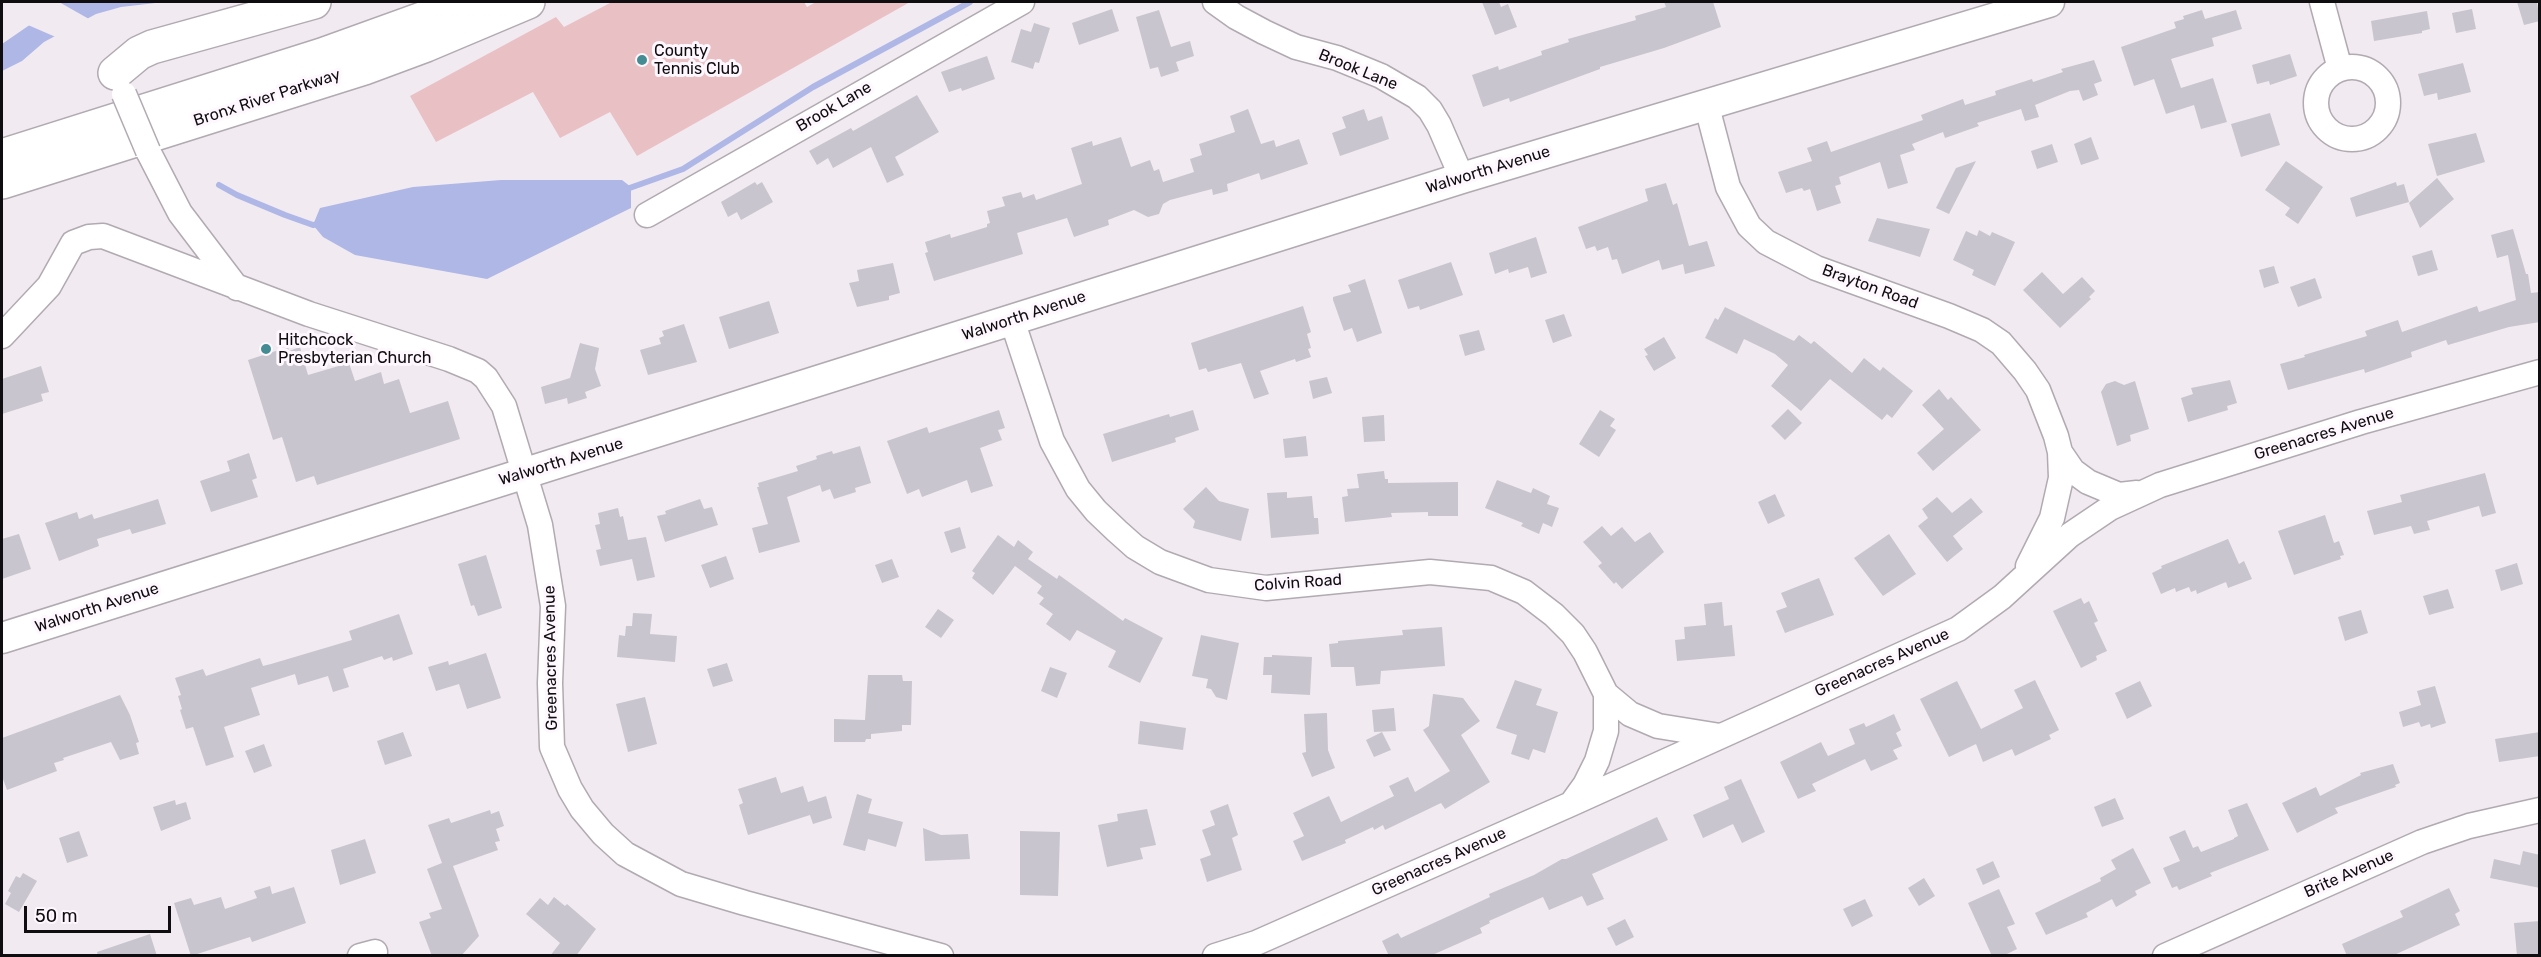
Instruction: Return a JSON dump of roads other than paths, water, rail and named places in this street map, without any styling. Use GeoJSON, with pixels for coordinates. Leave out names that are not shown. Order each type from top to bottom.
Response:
{"type":"FeatureCollection","features":[{"type":"Feature","properties":{"kind":"highway"},"geometry":{"type":"LineString","coordinates":[[119,83],[134,57],[152,47],[314,2]]}},
{"type":"Feature","properties":{"kind":"highway","name":"Bronx River Parkway"},"geometry":{"type":"LineString","coordinates":[[2,156],[389,33],[469,2]]}},
{"type":"Feature","properties":{"kind":"highway","name":"Bronx River Parkway"},"geometry":{"type":"LineString","coordinates":[[2,182],[364,68],[426,45],[528,2]]}},
{"type":"Feature","properties":{"kind":"street","name":"Brook Lane"},"geometry":{"type":"LineString","coordinates":[[647,215],[1022,2]]}},
{"type":"Feature","properties":{"kind":"street","name":"Brook Lane"},"geometry":{"type":"LineString","coordinates":[[1215,2],[1236,17],[1264,32],[1296,47],[1337,58],[1381,76],[1417,97],[1430,110],[1439,125],[1462,178]]}},
{"type":"Feature","properties":{"kind":"street","name":"Walworth Avenue"},"geometry":{"type":"LineString","coordinates":[[2,638],[1462,178],[2049,2]]}},
{"type":"Feature","properties":{"kind":"street"},"geometry":{"type":"LineString","coordinates":[[2322,2],[2340,69]]}},
{"type":"Feature","properties":{"kind":"street"},"geometry":{"type":"LineString","coordinates":[[119,83],[167,192],[180,213],[237,288]]}},
{"type":"Feature","properties":{"kind":"street","name":"Brayton Road"},"geometry":{"type":"LineString","coordinates":[[1706,103],[1728,187],[1736,206],[1749,226],[1766,242],[1786,255],[1816,268],[1982,330],[2001,343],[2038,390],[2056,436],[2060,452],[2061,478],[2052,518],[2018,583]]}},
{"type":"Feature","properties":{"kind":"street","name":"Greenacres Avenue"},"geometry":{"type":"LineString","coordinates":[[2,336],[48,286],[73,243],[89,237],[103,236],[309,314],[449,359],[478,371],[486,378],[504,406],[540,525],[551,589],[552,747],[570,789],[603,834],[625,854],[681,884],[941,956]]}},
{"type":"Feature","properties":{"kind":"street","name":"Colvin Road"},"geometry":{"type":"LineString","coordinates":[[1012,320],[1052,441],[1078,489],[1096,511],[1135,547],[1160,562],[1209,580],[1266,588],[1430,572],[1461,573],[1491,578],[1524,592],[1573,634],[1585,652],[1606,694],[1630,714],[1658,726],[1720,736]]}},
{"type":"Feature","properties":{"kind":"street","name":"Greenacres Avenue"},"geometry":{"type":"LineString","coordinates":[[1215,956],[1256,943],[1958,629],[2018,583],[2070,536],[2110,508],[2160,485],[2361,422],[2540,372]]}},
{"type":"Feature","properties":{"kind":"street","name":"Brayton Road"},"geometry":{"type":"LineString","coordinates":[[2060,452],[2073,471],[2108,492],[2119,495],[2145,492]]}},
{"type":"Feature","properties":{"kind":"street","name":"Colvin Road"},"geometry":{"type":"LineString","coordinates":[[1571,804],[1585,785],[1597,761],[1605,731],[1606,694]]}},
{"type":"Feature","properties":{"kind":"street","name":"Brite Avenue"},"geometry":{"type":"LineString","coordinates":[[2165,956],[2422,842],[2469,826],[2540,810]]}},
{"type":"Feature","properties":{"kind":"water"},"geometry":{"type":"Polygon","coordinates":[[[63,2],[164,2],[121,7],[96,14],[44,42],[22,61],[2,71],[2,44],[63,2]]]}},
{"type":"Feature","properties":{"kind":"water"},"geometry":{"type":"Polygon","coordinates":[[[501,180],[622,180],[631,187],[631,208],[487,279],[355,255],[323,237],[313,225],[320,208],[413,187],[501,180]]]}},
{"type":"Feature","properties":{"kind":"waterway"},"geometry":{"type":"LineString","coordinates":[[624,190],[683,169],[813,87],[970,2]]}},
{"type":"Feature","properties":{"kind":"waterway"},"geometry":{"type":"LineString","coordinates":[[219,185],[285,215],[313,225],[320,224]]}},
{"type":"Feature","properties":{"kind":"place","name":"County Tennis Club"},"geometry":{"type":"Point","coordinates":[642,60]}},
{"type":"Feature","properties":{"kind":"place","name":"Hitchcock Presbyterian Church"},"geometry":{"type":"Point","coordinates":[266,349]}}]}
